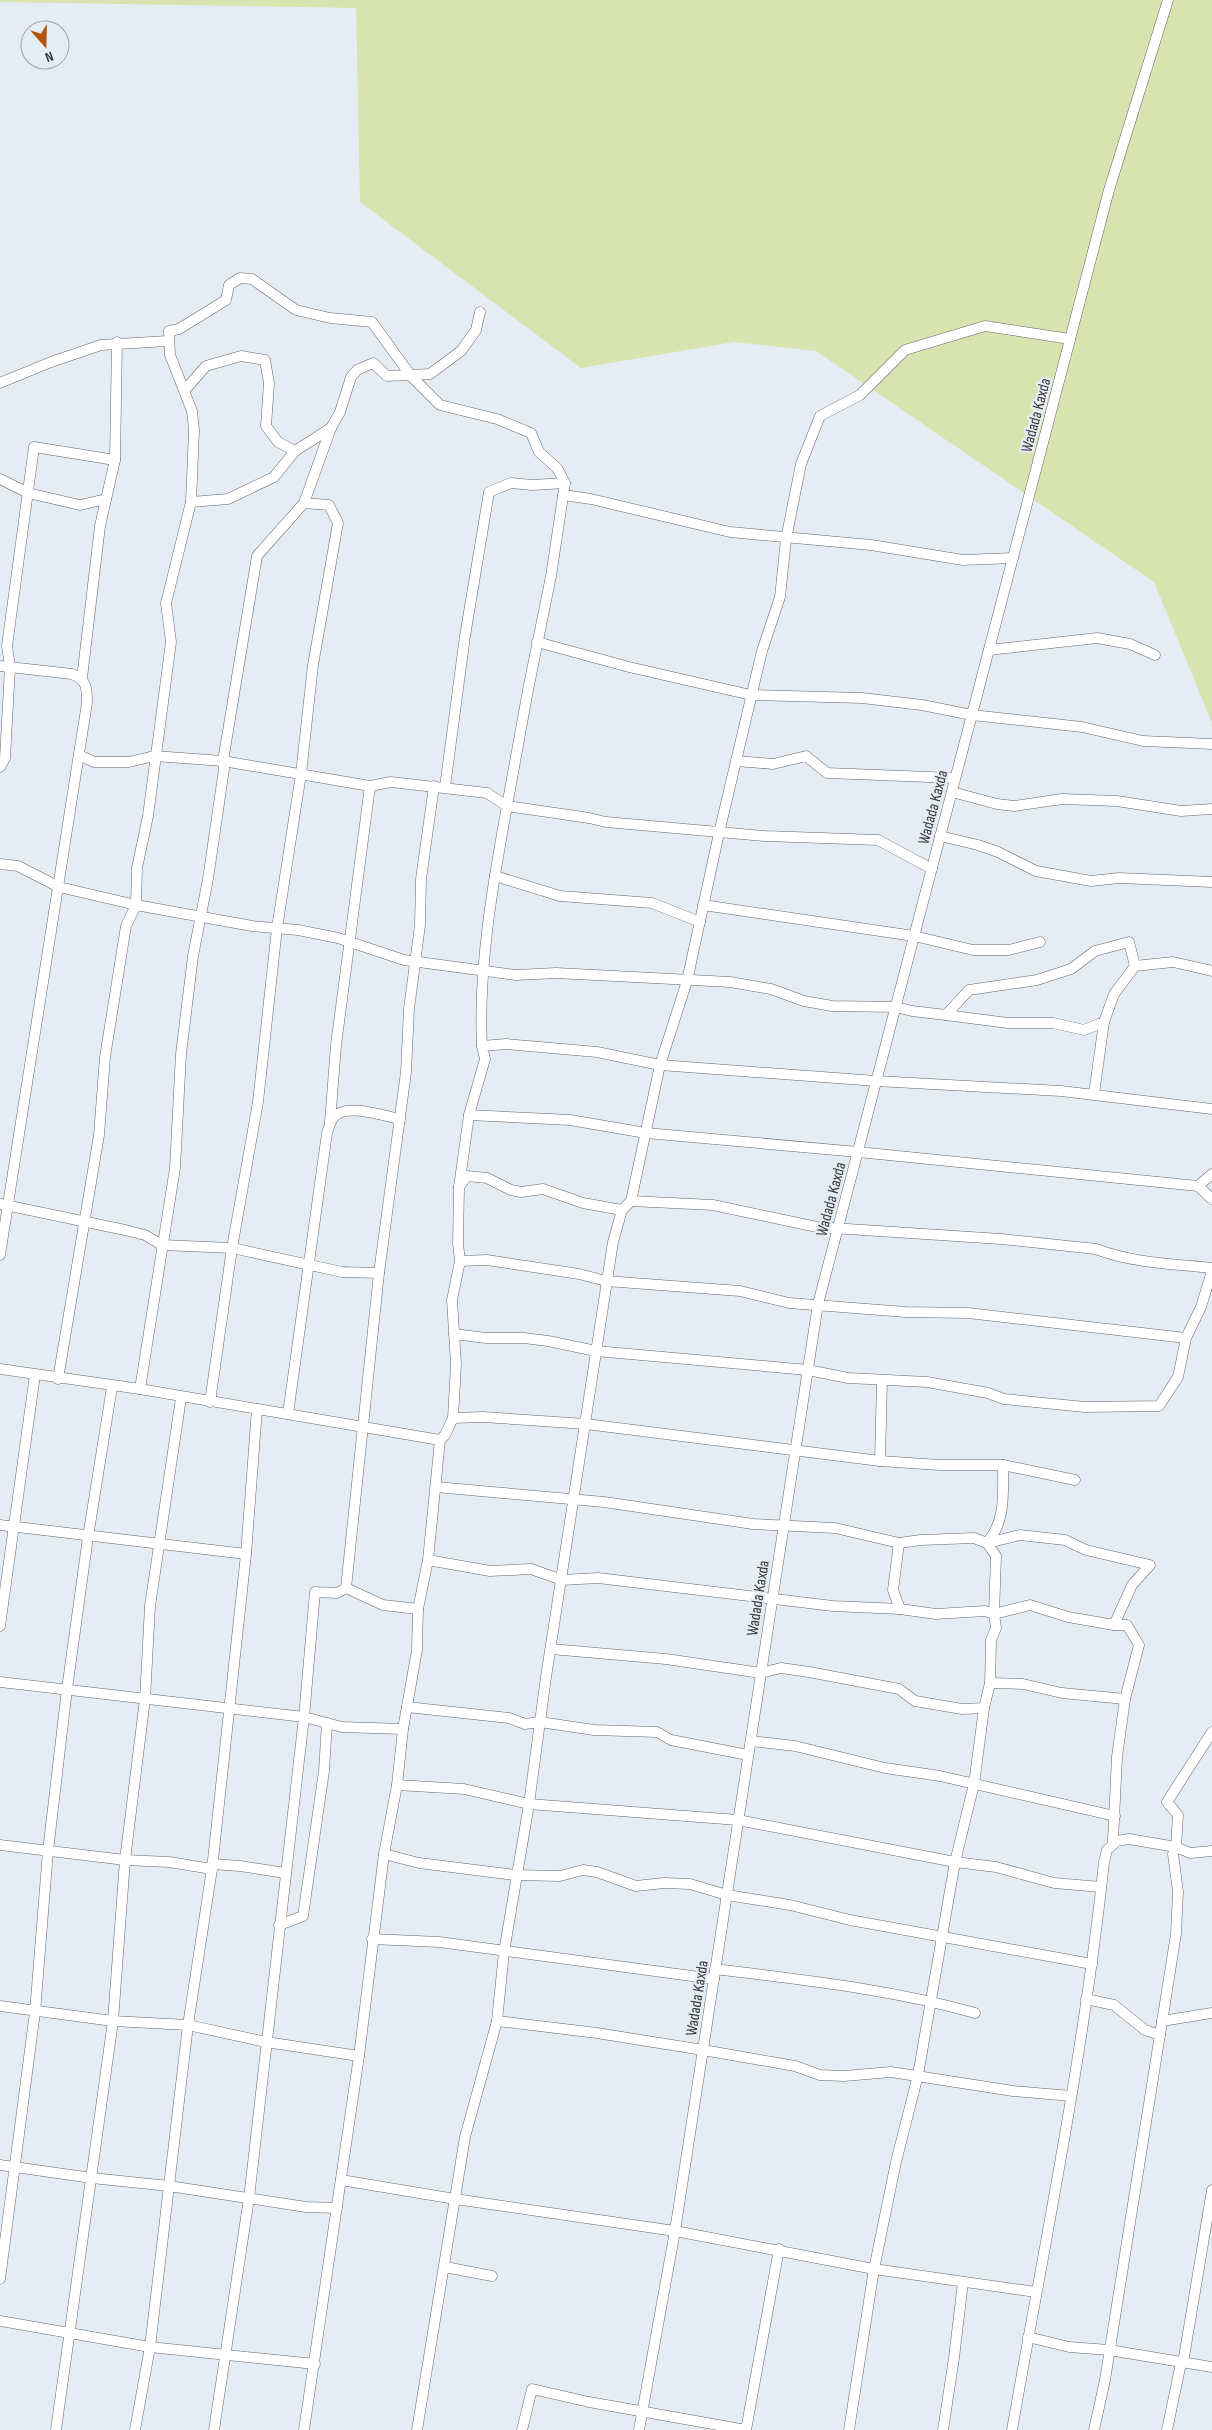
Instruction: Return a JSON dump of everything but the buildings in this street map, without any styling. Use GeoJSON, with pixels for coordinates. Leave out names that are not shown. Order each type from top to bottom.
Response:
{"type":"FeatureCollection","features":[{"type":"Feature","properties":{"kind":"street","name":"Wadada Kaxda"},"geometry":{"type":"LineString","coordinates":[[639,2430],[675,2231],[818,1304],[1109,190],[1168,0]]}},
{"type":"Feature","properties":{"kind":"street"},"geometry":{"type":"LineString","coordinates":[[58,1378],[99,1134],[105,1057],[126,926],[136,905],[137,868],[148,816],[154,756],[171,642],[166,603],[191,502],[194,430],[192,411],[170,355],[169,331],[179,329],[226,300],[229,285],[240,278],[252,279],[296,310],[330,318],[372,322],[410,376],[440,404],[497,419],[531,433],[539,452],[557,468],[565,483],[551,576],[495,876],[479,1029],[485,1059],[469,1115],[459,1187],[458,1244],[460,1261],[452,1300],[456,1364],[453,1418],[445,1435],[440,1440],[428,1560],[418,1609],[417,1650],[403,1729],[397,1785],[384,1854],[359,2056],[304,2430]]}},
{"type":"Feature","properties":{"kind":"street"},"geometry":{"type":"LineString","coordinates":[[140,1389],[175,1168],[181,1054],[193,956],[202,916],[223,761],[257,556],[304,503],[331,428],[340,412],[351,377],[357,370],[373,364],[387,376],[430,374],[461,352],[476,330],[480,312]]}},
{"type":"Feature","properties":{"kind":"street"},"geometry":{"type":"LineString","coordinates":[[417,2430],[465,2137],[497,2021],[515,1875],[529,1804],[606,1281],[622,1210],[631,1201],[660,1065],[687,981],[751,695],[762,651],[780,597],[786,539],[801,464],[820,416],[860,394],[905,350],[985,326],[1070,339]]}},
{"type":"Feature","properties":{"kind":"street"},"geometry":{"type":"LineString","coordinates":[[0,383],[50,362],[101,345],[117,342],[168,341]]}},
{"type":"Feature","properties":{"kind":"street"},"geometry":{"type":"LineString","coordinates":[[0,1255],[4,1205],[59,887],[87,703],[87,687],[82,678],[100,526],[115,460],[117,342]]}},
{"type":"Feature","properties":{"kind":"street"},"geometry":{"type":"LineString","coordinates":[[184,391],[206,366],[241,356],[265,360],[269,383],[266,426],[278,442],[295,451]]}},
{"type":"Feature","properties":{"kind":"street"},"geometry":{"type":"LineString","coordinates":[[191,502],[228,498],[274,477],[295,451],[331,428]]}},
{"type":"Feature","properties":{"kind":"street"},"geometry":{"type":"LineString","coordinates":[[0,767],[5,758],[5,666],[7,646],[34,447],[115,460]]}},
{"type":"Feature","properties":{"kind":"street"},"geometry":{"type":"LineString","coordinates":[[0,480],[28,493],[80,505],[106,499]]}},
{"type":"Feature","properties":{"kind":"street"},"geometry":{"type":"LineString","coordinates":[[445,788],[465,636],[489,492],[511,483],[532,485],[565,483]]}},
{"type":"Feature","properties":{"kind":"street"},"geometry":{"type":"LineString","coordinates":[[563,495],[591,499],[730,532],[786,539],[871,545],[963,560],[1013,558]]}},
{"type":"Feature","properties":{"kind":"street"},"geometry":{"type":"LineString","coordinates":[[210,1402],[232,1248],[258,1102],[277,928],[301,774],[313,665],[338,522],[329,505],[304,503]]}},
{"type":"Feature","properties":{"kind":"street"},"geometry":{"type":"LineString","coordinates":[[989,650],[1097,638],[1130,644],[1154,655]]}},
{"type":"Feature","properties":{"kind":"street"},"geometry":{"type":"LineString","coordinates":[[538,642],[629,667],[751,695],[862,698],[922,705],[972,716],[1082,727],[1143,741],[1212,744]]}},
{"type":"Feature","properties":{"kind":"street"},"geometry":{"type":"LineString","coordinates":[[5,666],[72,674],[82,678]]}},
{"type":"Feature","properties":{"kind":"street"},"geometry":{"type":"LineString","coordinates":[[79,755],[94,762],[130,762],[154,756],[223,761],[370,786],[391,782],[434,786],[487,793],[507,806],[606,822],[719,833],[878,840],[932,869]]}},
{"type":"Feature","properties":{"kind":"street"},"geometry":{"type":"LineString","coordinates":[[736,761],[773,764],[806,756],[827,773],[955,778]]}},
{"type":"Feature","properties":{"kind":"street"},"geometry":{"type":"LineString","coordinates":[[288,1414],[310,1266],[327,1132],[330,1122],[336,1045],[370,786]]}},
{"type":"Feature","properties":{"kind":"street"},"geometry":{"type":"LineString","coordinates":[[346,1588],[379,1273],[406,1072],[409,1009],[420,925],[421,879],[434,786]]}},
{"type":"Feature","properties":{"kind":"street"},"geometry":{"type":"LineString","coordinates":[[952,792],[998,804],[1014,806],[1062,799],[1117,801],[1181,811],[1212,809]]}},
{"type":"Feature","properties":{"kind":"street"},"geometry":{"type":"LineString","coordinates":[[940,836],[998,852],[1036,871],[1091,881],[1119,878],[1212,882]]}},
{"type":"Feature","properties":{"kind":"street"},"geometry":{"type":"LineString","coordinates":[[0,864],[18,866],[59,887],[136,905],[298,930],[349,941],[404,960],[484,972],[516,975],[556,973],[738,983],[770,989],[804,1001],[832,1006],[896,1006],[912,1011],[1008,1023],[1053,1023],[1084,1030],[1104,1022]]}},
{"type":"Feature","properties":{"kind":"street"},"geometry":{"type":"LineString","coordinates":[[495,876],[560,896],[652,902],[700,922]]}},
{"type":"Feature","properties":{"kind":"street"},"geometry":{"type":"LineString","coordinates":[[704,904],[914,936],[972,950],[1009,950],[1040,942]]}},
{"type":"Feature","properties":{"kind":"street"},"geometry":{"type":"LineString","coordinates":[[946,1015],[969,990],[1037,980],[1071,969],[1095,951],[1130,942],[1134,966],[1114,994],[1104,1022],[1094,1094]]}},
{"type":"Feature","properties":{"kind":"street"},"geometry":{"type":"LineString","coordinates":[[1134,966],[1173,962],[1212,971]]}},
{"type":"Feature","properties":{"kind":"street"},"geometry":{"type":"LineString","coordinates":[[482,1046],[506,1044],[597,1052],[660,1065],[876,1081],[1094,1094],[1212,1110]]}},
{"type":"Feature","properties":{"kind":"street"},"geometry":{"type":"LineString","coordinates":[[330,1122],[336,1115],[345,1111],[361,1111],[400,1119]]}},
{"type":"Feature","properties":{"kind":"street"},"geometry":{"type":"LineString","coordinates":[[469,1115],[570,1120],[646,1133],[1198,1186],[1212,1199]]}},
{"type":"Feature","properties":{"kind":"street"},"geometry":{"type":"LineString","coordinates":[[1198,1186],[1212,1174]]}},
{"type":"Feature","properties":{"kind":"street"},"geometry":{"type":"LineString","coordinates":[[459,1187],[467,1176],[487,1178],[512,1190],[522,1192],[543,1189],[583,1203],[622,1210]]}},
{"type":"Feature","properties":{"kind":"street"},"geometry":{"type":"LineString","coordinates":[[454,1334],[486,1338],[532,1339],[596,1351],[808,1370],[848,1378],[927,1382],[988,1392],[1004,1399],[1085,1407],[1159,1406],[1178,1377],[1186,1338],[1201,1307],[1212,1269],[1155,1262],[1109,1254],[1096,1249],[1001,1239],[838,1228],[794,1223],[713,1205],[631,1201]]}},
{"type":"Feature","properties":{"kind":"street"},"geometry":{"type":"LineString","coordinates":[[4,1205],[145,1235],[162,1245],[232,1248],[342,1272],[379,1273]]}},
{"type":"Feature","properties":{"kind":"street"},"geometry":{"type":"LineString","coordinates":[[460,1261],[488,1260],[606,1281],[740,1291],[789,1303],[906,1312],[968,1313],[1186,1338]]}},
{"type":"Feature","properties":{"kind":"street"},"geometry":{"type":"LineString","coordinates":[[0,1369],[112,1387],[140,1389],[181,1398],[440,1440]]}},
{"type":"Feature","properties":{"kind":"street"},"geometry":{"type":"LineString","coordinates":[[0,1626],[35,1375]]}},
{"type":"Feature","properties":{"kind":"street"},"geometry":{"type":"LineString","coordinates":[[880,1461],[882,1380]]}},
{"type":"Feature","properties":{"kind":"street"},"geometry":{"type":"LineString","coordinates":[[0,2279],[35,2012],[48,1851],[67,1689],[88,1537],[112,1387]]}},
{"type":"Feature","properties":{"kind":"street"},"geometry":{"type":"LineString","coordinates":[[56,2430],[113,2020],[125,1860],[146,1699],[150,1606],[181,1398]]}},
{"type":"Feature","properties":{"kind":"street"},"geometry":{"type":"LineString","coordinates":[[135,2430],[150,2346],[188,2025],[212,1866],[246,1554],[257,1409]]}},
{"type":"Feature","properties":{"kind":"street"},"geometry":{"type":"LineString","coordinates":[[453,1418],[482,1417],[586,1424],[795,1452],[880,1461],[940,1465],[1003,1465],[1076,1480]]}},
{"type":"Feature","properties":{"kind":"street"},"geometry":{"type":"LineString","coordinates":[[987,1543],[997,1531],[1003,1499],[1003,1465]]}},
{"type":"Feature","properties":{"kind":"street"},"geometry":{"type":"LineString","coordinates":[[436,1487],[658,1509],[753,1524],[835,1528],[900,1543],[956,1538],[974,1538],[987,1543],[1020,1536],[1065,1540],[1086,1550],[1150,1565],[1132,1585],[1114,1625]]}},
{"type":"Feature","properties":{"kind":"street"},"geometry":{"type":"LineString","coordinates":[[0,1525],[88,1537],[246,1554]]}},
{"type":"Feature","properties":{"kind":"street"},"geometry":{"type":"LineString","coordinates":[[900,1543],[893,1590],[900,1609]]}},
{"type":"Feature","properties":{"kind":"street"},"geometry":{"type":"LineString","coordinates":[[849,2430],[874,2269],[896,2162],[918,2075],[954,1862],[974,1784],[984,1708],[990,1683],[991,1640],[996,1628],[994,1614],[996,1556],[987,1543]]}},
{"type":"Feature","properties":{"kind":"street"},"geometry":{"type":"LineString","coordinates":[[428,1560],[490,1571],[531,1569],[562,1580],[598,1578],[832,1606],[900,1609],[936,1614],[985,1611],[994,1614],[1030,1605],[1068,1617],[1114,1625],[1126,1625],[1138,1644],[1125,1699],[1117,1757],[1113,1840],[1117,1841]]}},
{"type":"Feature","properties":{"kind":"street"},"geometry":{"type":"LineString","coordinates":[[346,1588],[383,1605],[418,1609]]}},
{"type":"Feature","properties":{"kind":"street"},"geometry":{"type":"LineString","coordinates":[[214,2430],[249,2198],[304,1717],[315,1592],[337,1593],[346,1588]]}},
{"type":"Feature","properties":{"kind":"street"},"geometry":{"type":"LineString","coordinates":[[551,1649],[676,1660],[761,1673],[781,1668],[899,1690],[915,1701],[962,1709],[984,1708]]}},
{"type":"Feature","properties":{"kind":"street"},"geometry":{"type":"LineString","coordinates":[[0,1682],[304,1717],[342,1727],[403,1729]]}},
{"type":"Feature","properties":{"kind":"street"},"geometry":{"type":"LineString","coordinates":[[990,1683],[1022,1684],[1062,1693],[1125,1699]]}},
{"type":"Feature","properties":{"kind":"street"},"geometry":{"type":"LineString","coordinates":[[407,1707],[509,1718],[526,1724],[540,1722],[594,1730],[657,1732],[672,1740],[748,1755]]}},
{"type":"Feature","properties":{"kind":"street"},"geometry":{"type":"LineString","coordinates":[[279,1925],[303,1916],[324,1771],[327,1723]]}},
{"type":"Feature","properties":{"kind":"street"},"geometry":{"type":"LineString","coordinates":[[1094,2430],[1109,2350],[1176,1934],[1178,1892],[1173,1854],[1176,1847],[1178,1815],[1167,1802],[1212,1732]]}},
{"type":"Feature","properties":{"kind":"street"},"geometry":{"type":"LineString","coordinates":[[751,1742],[795,1746],[885,1768],[940,1776],[1115,1816]]}},
{"type":"Feature","properties":{"kind":"street"},"geometry":{"type":"LineString","coordinates":[[397,1785],[464,1789],[529,1804],[738,1820],[954,1862],[1012,1870],[1054,1883],[1101,1887]]}},
{"type":"Feature","properties":{"kind":"street"},"geometry":{"type":"LineString","coordinates":[[1012,2430],[1071,2096],[1092,1964],[1107,1850],[1117,1841],[1135,1840],[1176,1847],[1190,1853],[1212,1851]]}},
{"type":"Feature","properties":{"kind":"street"},"geometry":{"type":"LineString","coordinates":[[0,1845],[125,1860],[240,1866],[285,1873]]}},
{"type":"Feature","properties":{"kind":"street"},"geometry":{"type":"LineString","coordinates":[[384,1854],[418,1863],[515,1875],[560,1876],[583,1870],[597,1872],[636,1886],[679,1882],[727,1895],[790,1905],[850,1920],[1092,1964]]}},
{"type":"Feature","properties":{"kind":"street"},"geometry":{"type":"LineString","coordinates":[[372,1939],[439,1942],[504,1952],[866,1989],[931,2000],[975,2013]]}},
{"type":"Feature","properties":{"kind":"street"},"geometry":{"type":"LineString","coordinates":[[1086,1999],[1114,2005],[1145,2030],[1160,2035]]}},
{"type":"Feature","properties":{"kind":"street"},"geometry":{"type":"LineString","coordinates":[[0,2006],[35,2012],[113,2020],[188,2025],[266,2042],[359,2056]]}},
{"type":"Feature","properties":{"kind":"street"},"geometry":{"type":"LineString","coordinates":[[1162,2021],[1212,2013]]}},
{"type":"Feature","properties":{"kind":"street"},"geometry":{"type":"LineString","coordinates":[[497,2021],[598,2033],[703,2050],[795,2066],[820,2075],[844,2076],[891,2072],[1013,2091],[1071,2096]]}},
{"type":"Feature","properties":{"kind":"street"},"geometry":{"type":"LineString","coordinates":[[0,2165],[92,2178],[169,2186],[306,2207],[337,2208]]}},
{"type":"Feature","properties":{"kind":"street"},"geometry":{"type":"LineString","coordinates":[[341,2180],[455,2200],[675,2231],[780,2249],[874,2269],[1036,2292]]}},
{"type":"Feature","properties":{"kind":"street"},"geometry":{"type":"LineString","coordinates":[[1167,2430],[1182,2363],[1212,2190]]}},
{"type":"Feature","properties":{"kind":"street"},"geometry":{"type":"LineString","coordinates":[[522,2430],[532,2388],[589,2402],[746,2430],[780,2249]]}},
{"type":"Feature","properties":{"kind":"street"},"geometry":{"type":"LineString","coordinates":[[445,2267],[492,2276]]}},
{"type":"Feature","properties":{"kind":"street"},"geometry":{"type":"LineString","coordinates":[[943,2430],[963,2282]]}},
{"type":"Feature","properties":{"kind":"street"},"geometry":{"type":"LineString","coordinates":[[0,2321],[150,2346],[315,2364]]}},
{"type":"Feature","properties":{"kind":"street"},"geometry":{"type":"LineString","coordinates":[[1028,2337],[1069,2347],[1109,2350],[1212,2367]]}},
{"type":"Feature","properties":{"kind":"green space"},"geometry":{"type":"Polygon","coordinates":[[[0,0],[1212,0],[1212,723],[1154,582],[816,351],[734,342],[581,368],[360,202],[356,8],[0,2],[0,0]]]}}]}
